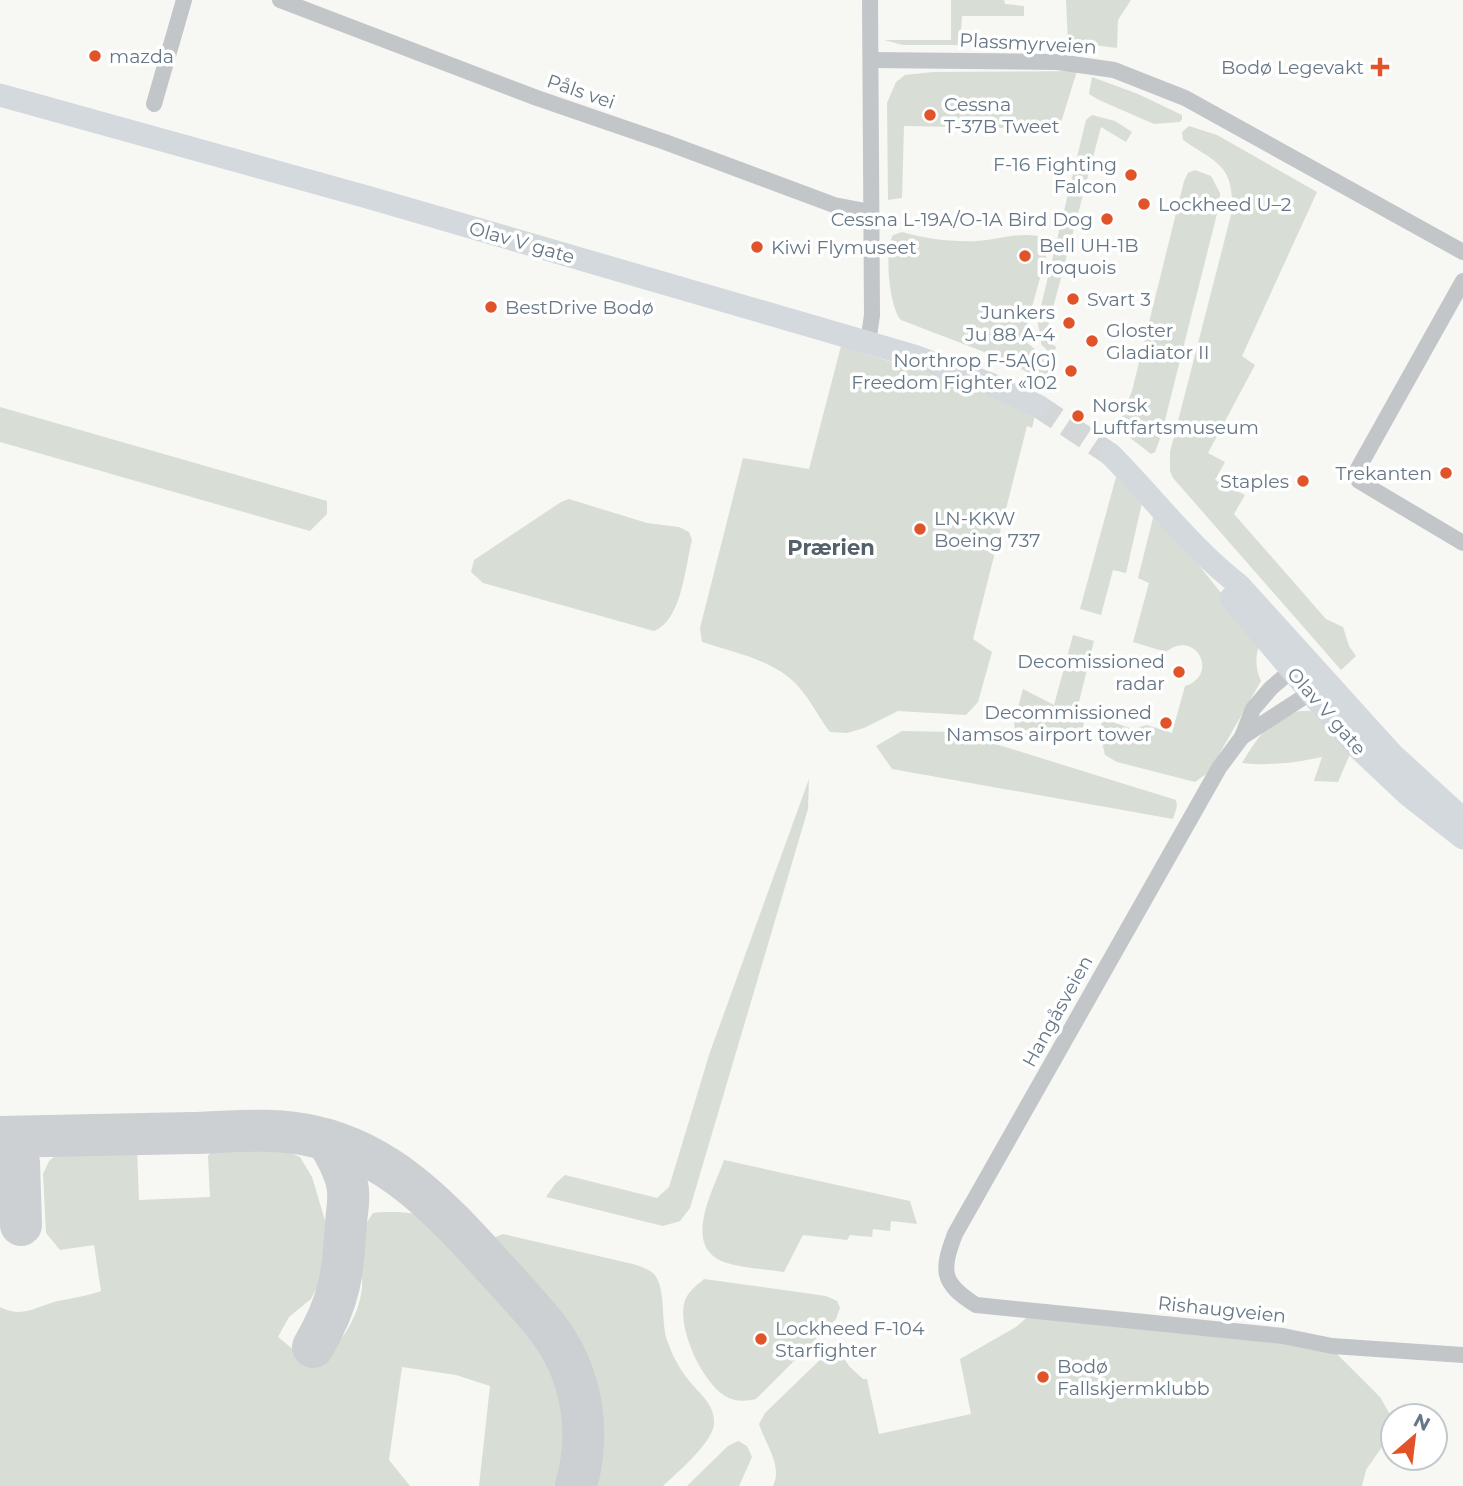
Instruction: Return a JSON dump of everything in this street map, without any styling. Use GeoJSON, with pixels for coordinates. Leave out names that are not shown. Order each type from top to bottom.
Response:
{"type":"FeatureCollection","features":[{"type":"Feature","properties":{"kind":"highway","name":"Olav V gate"},"geometry":{"type":"LineString","coordinates":[[0,95],[367,197],[868,343],[950,368],[1038,406]]}},
{"type":"Feature","properties":{"kind":"highway","name":"Olav V gate"},"geometry":{"type":"LineString","coordinates":[[1110,454],[1213,564],[1239,584],[1378,769],[1463,838]]}},
{"type":"Feature","properties":{"kind":"highway","name":"Olav V gate"},"geometry":{"type":"LineString","coordinates":[[1213,564],[1228,593],[1291,671],[1313,682],[1463,819]]}},
{"type":"Feature","properties":{"kind":"street"},"geometry":{"type":"LineString","coordinates":[[154,104],[184,0]]}},
{"type":"Feature","properties":{"kind":"street","name":"Påls vei"},"geometry":{"type":"LineString","coordinates":[[280,0],[537,98],[834,205],[871,212]]}},
{"type":"Feature","properties":{"kind":"street"},"geometry":{"type":"LineString","coordinates":[[868,343],[872,315],[870,0]]}},
{"type":"Feature","properties":{"kind":"street","name":"Plassmyrveien"},"geometry":{"type":"LineString","coordinates":[[871,60],[1058,62],[1114,70],[1185,98],[1463,252]]}},
{"type":"Feature","properties":{"kind":"street"},"geometry":{"type":"LineString","coordinates":[[1463,281],[1355,474],[1359,481],[1463,543]]}},
{"type":"Feature","properties":{"kind":"street"},"geometry":{"type":"LineString","coordinates":[[1242,737],[1253,709],[1271,688],[1291,671]]}},
{"type":"Feature","properties":{"kind":"street"},"geometry":{"type":"LineString","coordinates":[[1242,737],[1313,682]]}},
{"type":"Feature","properties":{"kind":"street","name":"Hangåsveien"},"geometry":{"type":"LineString","coordinates":[[976,1305],[956,1293],[946,1274],[947,1256],[955,1234],[1214,777],[1242,737]]}},
{"type":"Feature","properties":{"kind":"street","name":"Rishaugveien"},"geometry":{"type":"LineString","coordinates":[[976,1305],[1283,1336],[1332,1346],[1463,1355]]}},
{"type":"Feature","properties":{"kind":"shaded area"},"geometry":{"type":"Polygon","coordinates":[[[951,0],[1004,0],[1005,4],[1024,6],[1024,16],[962,16],[960,45],[903,45],[884,40],[951,40],[951,0]]]}},
{"type":"Feature","properties":{"kind":"shaded area"},"geometry":{"type":"Polygon","coordinates":[[[1066,0],[1131,0],[1118,20],[1117,48],[1068,42],[1066,0]]]}},
{"type":"Feature","properties":{"kind":"shaded area"},"geometry":{"type":"Polygon","coordinates":[[[1077,71],[1059,129],[904,126],[902,198],[888,200],[887,103],[896,82],[905,75],[933,72],[1077,71]]]}},
{"type":"Feature","properties":{"kind":"shaded area"},"geometry":{"type":"Polygon","coordinates":[[[1092,77],[1138,94],[1182,115],[1182,119],[1180,122],[1154,124],[1099,100],[1089,94],[1092,77]]]}},
{"type":"Feature","properties":{"kind":"shaded area"},"geometry":{"type":"Polygon","coordinates":[[[1092,115],[1115,121],[1132,132],[1126,142],[1101,127],[1045,338],[1056,347],[1053,356],[1041,344],[1038,318],[1086,120],[1092,115]]]}},
{"type":"Feature","properties":{"kind":"shaded area"},"geometry":{"type":"Polygon","coordinates":[[[1189,126],[1217,135],[1317,192],[1242,356],[1255,365],[1208,453],[1225,462],[1215,480],[1245,495],[1234,514],[1326,619],[1343,627],[1349,646],[1356,656],[1341,670],[1173,478],[1170,471],[1170,452],[1232,211],[1232,196],[1226,174],[1214,160],[1183,140],[1182,132],[1189,126]]]}},
{"type":"Feature","properties":{"kind":"shaded area"},"geometry":{"type":"Polygon","coordinates":[[[1195,170],[1211,176],[1220,193],[1220,202],[1161,436],[1155,452],[1151,454],[1120,430],[1121,417],[1132,391],[1184,181],[1188,173],[1195,170]]]}},
{"type":"Feature","properties":{"kind":"shaded area"},"geometry":{"type":"Polygon","coordinates":[[[902,232],[948,240],[977,241],[1023,235],[1037,236],[1045,241],[1049,246],[1023,339],[1051,363],[1045,382],[1005,360],[901,320],[893,303],[888,265],[890,242],[893,235],[902,232]]]}},
{"type":"Feature","properties":{"kind":"shaded area"},"geometry":{"type":"Polygon","coordinates":[[[841,346],[962,384],[1035,415],[1032,428],[1027,426],[973,639],[992,652],[978,702],[966,715],[898,711],[864,728],[847,733],[830,732],[805,695],[787,676],[757,660],[702,642],[700,628],[743,458],[809,469],[841,346]]]}},
{"type":"Feature","properties":{"kind":"shaded area"},"geometry":{"type":"Polygon","coordinates":[[[0,407],[327,501],[327,514],[310,531],[0,442],[0,407]]]}},
{"type":"Feature","properties":{"kind":"shaded area"},"geometry":{"type":"Polygon","coordinates":[[[1116,477],[1142,503],[1126,573],[1113,570],[1101,615],[1080,609],[1116,477]]]}},
{"type":"Feature","properties":{"kind":"shaded area"},"geometry":{"type":"Polygon","coordinates":[[[569,499],[647,523],[679,527],[689,532],[692,540],[681,592],[671,616],[663,625],[654,631],[483,583],[471,572],[474,560],[569,499]]]}},
{"type":"Feature","properties":{"kind":"shaded area"},"geometry":{"type":"Polygon","coordinates":[[[1155,510],[1260,642],[1256,662],[1261,681],[1209,772],[1195,782],[1117,762],[1105,755],[1099,730],[1103,719],[1133,729],[1147,725],[1172,733],[1185,686],[1201,673],[1200,656],[1194,649],[1177,646],[1166,652],[1133,642],[1149,583],[1138,578],[1155,510]]]}},
{"type":"Feature","properties":{"kind":"shaded area"},"geometry":{"type":"Polygon","coordinates":[[[1073,635],[1094,641],[1077,710],[1087,714],[1080,736],[1063,742],[1048,743],[1015,731],[1014,722],[1023,689],[1054,705],[1073,635]]]}},
{"type":"Feature","properties":{"kind":"shaded area"},"geometry":{"type":"Polygon","coordinates":[[[1311,711],[1350,754],[1338,782],[1314,781],[1322,757],[1282,763],[1242,763],[1259,737],[1273,723],[1291,713],[1311,711]]]}},
{"type":"Feature","properties":{"kind":"shaded area"},"geometry":{"type":"Polygon","coordinates":[[[902,731],[957,732],[1176,800],[1177,806],[1173,819],[892,769],[876,746],[902,731]]]}},
{"type":"Feature","properties":{"kind":"shaded area"},"geometry":{"type":"Polygon","coordinates":[[[809,779],[808,809],[690,1208],[680,1221],[663,1226],[546,1197],[565,1175],[657,1198],[669,1187],[710,1052],[809,779]]]}},
{"type":"Feature","properties":{"kind":"shaded area"},"geometry":{"type":"Polygon","coordinates":[[[244,1144],[281,1149],[300,1157],[312,1177],[327,1227],[329,1241],[323,1276],[311,1299],[289,1317],[278,1337],[316,1368],[332,1351],[357,1310],[362,1284],[360,1244],[365,1225],[373,1213],[402,1212],[431,1218],[521,1315],[557,1371],[564,1391],[568,1427],[558,1486],[479,1486],[490,1386],[456,1375],[402,1367],[389,1460],[410,1486],[0,1486],[0,1307],[22,1312],[101,1291],[94,1245],[60,1250],[46,1233],[43,1174],[49,1161],[60,1152],[137,1148],[139,1200],[210,1197],[208,1156],[215,1146],[244,1144]]]}},
{"type":"Feature","properties":{"kind":"shaded area"},"geometry":{"type":"Polygon","coordinates":[[[724,1160],[910,1201],[917,1224],[891,1221],[890,1231],[873,1229],[872,1237],[850,1235],[847,1240],[803,1235],[784,1272],[724,1262],[711,1254],[704,1243],[702,1230],[708,1201],[724,1160]]]}},
{"type":"Feature","properties":{"kind":"shaded area"},"geometry":{"type":"Polygon","coordinates":[[[503,1234],[633,1264],[653,1273],[658,1280],[664,1327],[671,1350],[684,1374],[710,1406],[714,1417],[708,1439],[663,1486],[595,1486],[601,1421],[586,1356],[576,1336],[556,1308],[491,1239],[503,1234]]]}},
{"type":"Feature","properties":{"kind":"shaded area"},"geometry":{"type":"Polygon","coordinates":[[[704,1279],[826,1296],[837,1301],[840,1308],[836,1319],[756,1399],[736,1400],[720,1392],[702,1371],[685,1329],[685,1300],[704,1279]]]}},
{"type":"Feature","properties":{"kind":"shaded area"},"geometry":{"type":"Polygon","coordinates":[[[1033,1312],[1283,1336],[1336,1353],[1383,1402],[1379,1402],[1379,1451],[1366,1470],[1362,1486],[773,1486],[776,1478],[775,1463],[759,1424],[765,1413],[826,1354],[840,1352],[849,1366],[863,1379],[867,1379],[879,1434],[971,1414],[960,1359],[1016,1327],[1033,1312]]]}},
{"type":"Feature","properties":{"kind":"shaded area"},"geometry":{"type":"Polygon","coordinates":[[[738,1441],[747,1446],[752,1457],[739,1486],[687,1486],[728,1446],[738,1441]]]}},
{"type":"Feature","properties":{"kind":"taxiway"},"geometry":{"type":"LineString","coordinates":[[0,1137],[282,1132],[312,1136],[370,1157],[419,1191],[441,1211],[534,1311],[560,1346],[577,1386],[582,1414],[582,1457],[576,1486]]}},
{"type":"Feature","properties":{"kind":"taxiway"},"geometry":{"type":"LineString","coordinates":[[0,1139],[10,1146],[19,1162],[21,1225]]}},
{"type":"Feature","properties":{"kind":"taxiway"},"geometry":{"type":"LineString","coordinates":[[313,1347],[335,1301],[343,1258],[348,1203],[344,1172],[327,1140]]}},
{"type":"Feature","properties":{"kind":"tunnel"},"geometry":{"type":"LineString","coordinates":[[1038,406],[1110,454]]}},
{"type":"Feature","properties":{"kind":"place","name":"mazda"},"geometry":{"type":"Point","coordinates":[95,56]}},
{"type":"Feature","properties":{"kind":"place","name":"Bodø Legevakt"},"geometry":{"type":"Point","coordinates":[1380,67]}},
{"type":"Feature","properties":{"kind":"place","name":"Cessna T-37B Tweet"},"geometry":{"type":"Point","coordinates":[930,115]}},
{"type":"Feature","properties":{"kind":"place","name":"F-16 Fighting Falcon"},"geometry":{"type":"Point","coordinates":[1131,175]}},
{"type":"Feature","properties":{"kind":"place","name":"Lockheed U–2"},"geometry":{"type":"Point","coordinates":[1144,204]}},
{"type":"Feature","properties":{"kind":"place","name":"Cessna L-19A/O-1A Bird Dog"},"geometry":{"type":"Point","coordinates":[1107,219]}},
{"type":"Feature","properties":{"kind":"place","name":"Kiwi Flymuseet"},"geometry":{"type":"Point","coordinates":[757,247]}},
{"type":"Feature","properties":{"kind":"place","name":"Bell UH-1B Iroquois"},"geometry":{"type":"Point","coordinates":[1025,256]}},
{"type":"Feature","properties":{"kind":"place","name":"Svart 3"},"geometry":{"type":"Point","coordinates":[1073,299]}},
{"type":"Feature","properties":{"kind":"place","name":"BestDrive Bodø"},"geometry":{"type":"Point","coordinates":[491,307]}},
{"type":"Feature","properties":{"kind":"place","name":"Junkers Ju 88 A-4"},"geometry":{"type":"Point","coordinates":[1069,323]}},
{"type":"Feature","properties":{"kind":"place","name":"Gloster Gladiator II"},"geometry":{"type":"Point","coordinates":[1092,341]}},
{"type":"Feature","properties":{"kind":"place","name":"Northrop F-5A(G) Freedom Fighter «102"},"geometry":{"type":"Point","coordinates":[1071,371]}},
{"type":"Feature","properties":{"kind":"place","name":"Norsk Luftfartsmuseum"},"geometry":{"type":"Point","coordinates":[1078,416]}},
{"type":"Feature","properties":{"kind":"place","name":"Trekanten"},"geometry":{"type":"Point","coordinates":[1446,473]}},
{"type":"Feature","properties":{"kind":"place","name":"Staples"},"geometry":{"type":"Point","coordinates":[1303,481]}},
{"type":"Feature","properties":{"kind":"place","name":"LN-KKW Boeing 737"},"geometry":{"type":"Point","coordinates":[920,529]}},
{"type":"Feature","properties":{"kind":"place","name":"Decomissioned radar"},"geometry":{"type":"Point","coordinates":[1179,672]}},
{"type":"Feature","properties":{"kind":"place","name":"Decommissioned Namsos airport tower"},"geometry":{"type":"Point","coordinates":[1166,723]}},
{"type":"Feature","properties":{"kind":"place","name":"Lockheed F-104 Starfighter"},"geometry":{"type":"Point","coordinates":[761,1339]}},
{"type":"Feature","properties":{"kind":"place","name":"Bodø Fallskjermklubb"},"geometry":{"type":"Point","coordinates":[1043,1377]}},
{"type":"Feature","properties":{"kind":"district","name":"Prærien"},"geometry":{"type":"Point","coordinates":[831,548]}}]}
